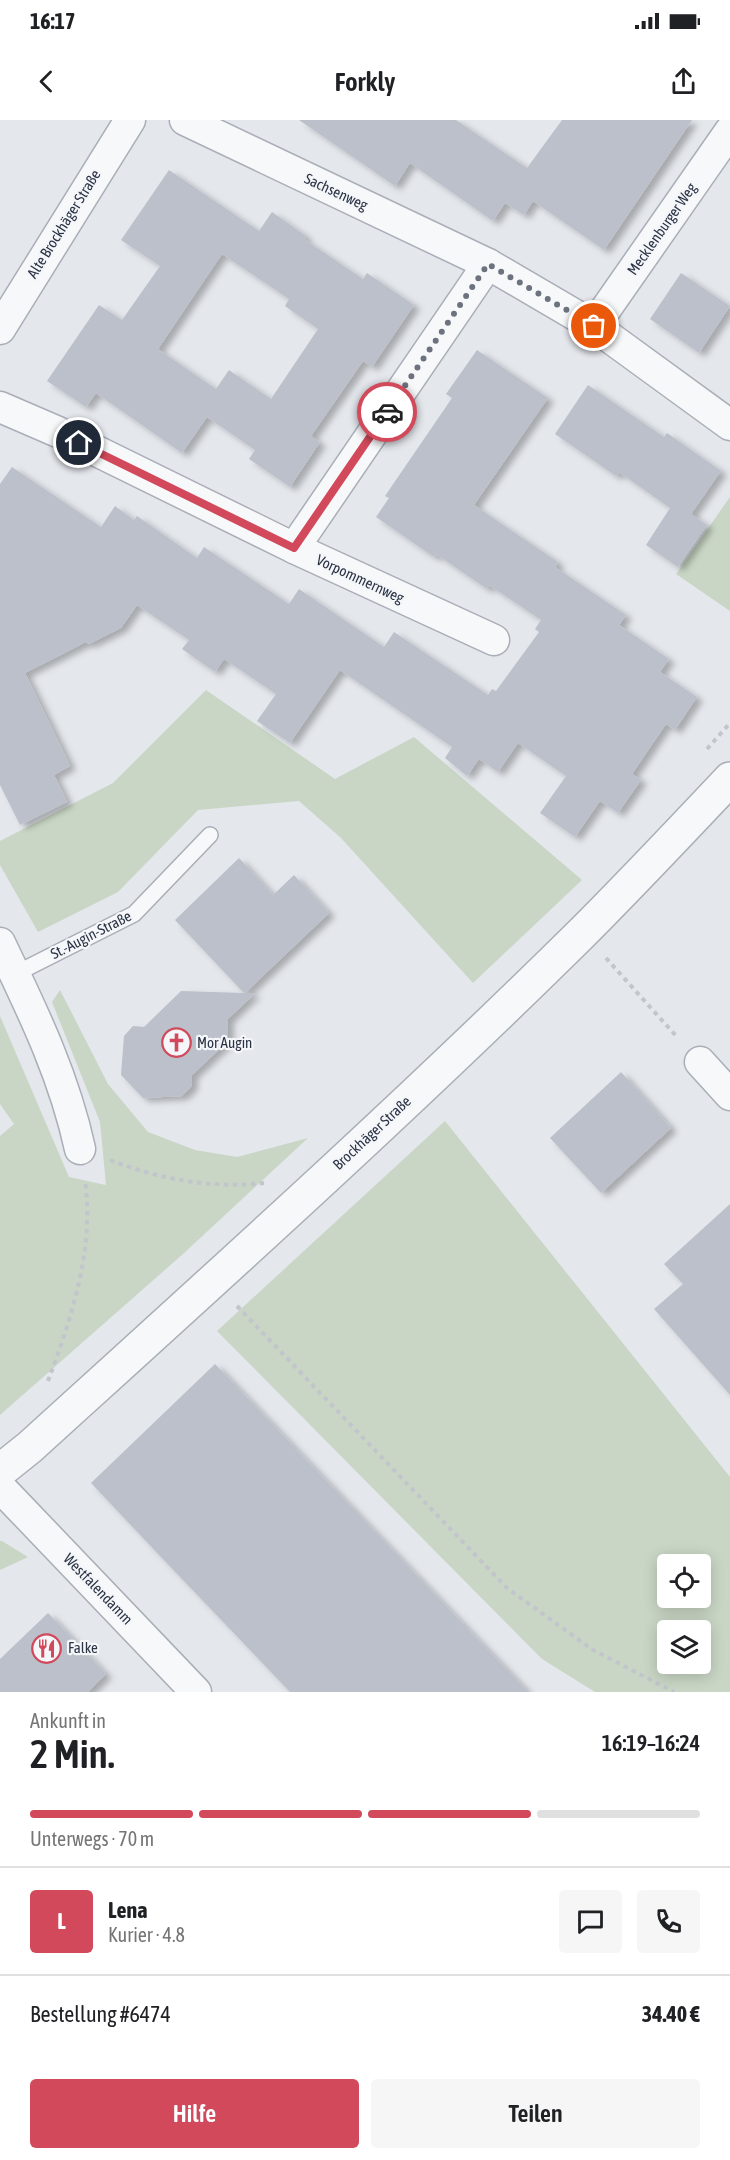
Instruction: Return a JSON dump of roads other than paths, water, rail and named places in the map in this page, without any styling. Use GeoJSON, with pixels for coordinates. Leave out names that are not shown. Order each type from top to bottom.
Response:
{"type":"FeatureCollection","features":[{"type":"Feature","properties":{"kind":"street","name":"Alte Brockhäger Straße"},"geometry":{"type":"LineString","coordinates":[[0,329],[130,120]]}},
{"type":"Feature","properties":{"kind":"street","name":"Sachsenweg"},"geometry":{"type":"LineString","coordinates":[[185,120],[488,264],[594,326],[730,424]]}},
{"type":"Feature","properties":{"kind":"street","name":"Mecklenburger Weg"},"geometry":{"type":"LineString","coordinates":[[594,326],[730,131]]}},
{"type":"Feature","properties":{"kind":"street"},"geometry":{"type":"LineString","coordinates":[[294,548],[488,264]]}},
{"type":"Feature","properties":{"kind":"street","name":"Vorpommernweg"},"geometry":{"type":"LineString","coordinates":[[0,407],[58,432],[294,548],[494,640]]}},
{"type":"Feature","properties":{"kind":"street","name":"Brockhäger Straße"},"geometry":{"type":"LineString","coordinates":[[0,1471],[30,1447],[214,1282],[583,932],[730,779]]}},
{"type":"Feature","properties":{"kind":"street"},"geometry":{"type":"LineString","coordinates":[[0,943],[58,1071],[70,1102],[80,1149]]}},
{"type":"Feature","properties":{"kind":"street"},"geometry":{"type":"LineString","coordinates":[[700,1062],[730,1095]]}},
{"type":"Feature","properties":{"kind":"street","name":"Westfalendamm"},"geometry":{"type":"LineString","coordinates":[[0,1487],[196,1692]]}},
{"type":"Feature","properties":{"kind":"lane","name":"St.-Augin-Straße"},"geometry":{"type":"LineString","coordinates":[[15,974],[134,914],[210,835]]}},
{"type":"Feature","properties":{"kind":"place","name":"Mor Augin"},"geometry":{"type":"Point","coordinates":[176,1043]}},
{"type":"Feature","properties":{"kind":"place","name":"Falke"},"geometry":{"type":"Point","coordinates":[47,1648]}}]}
